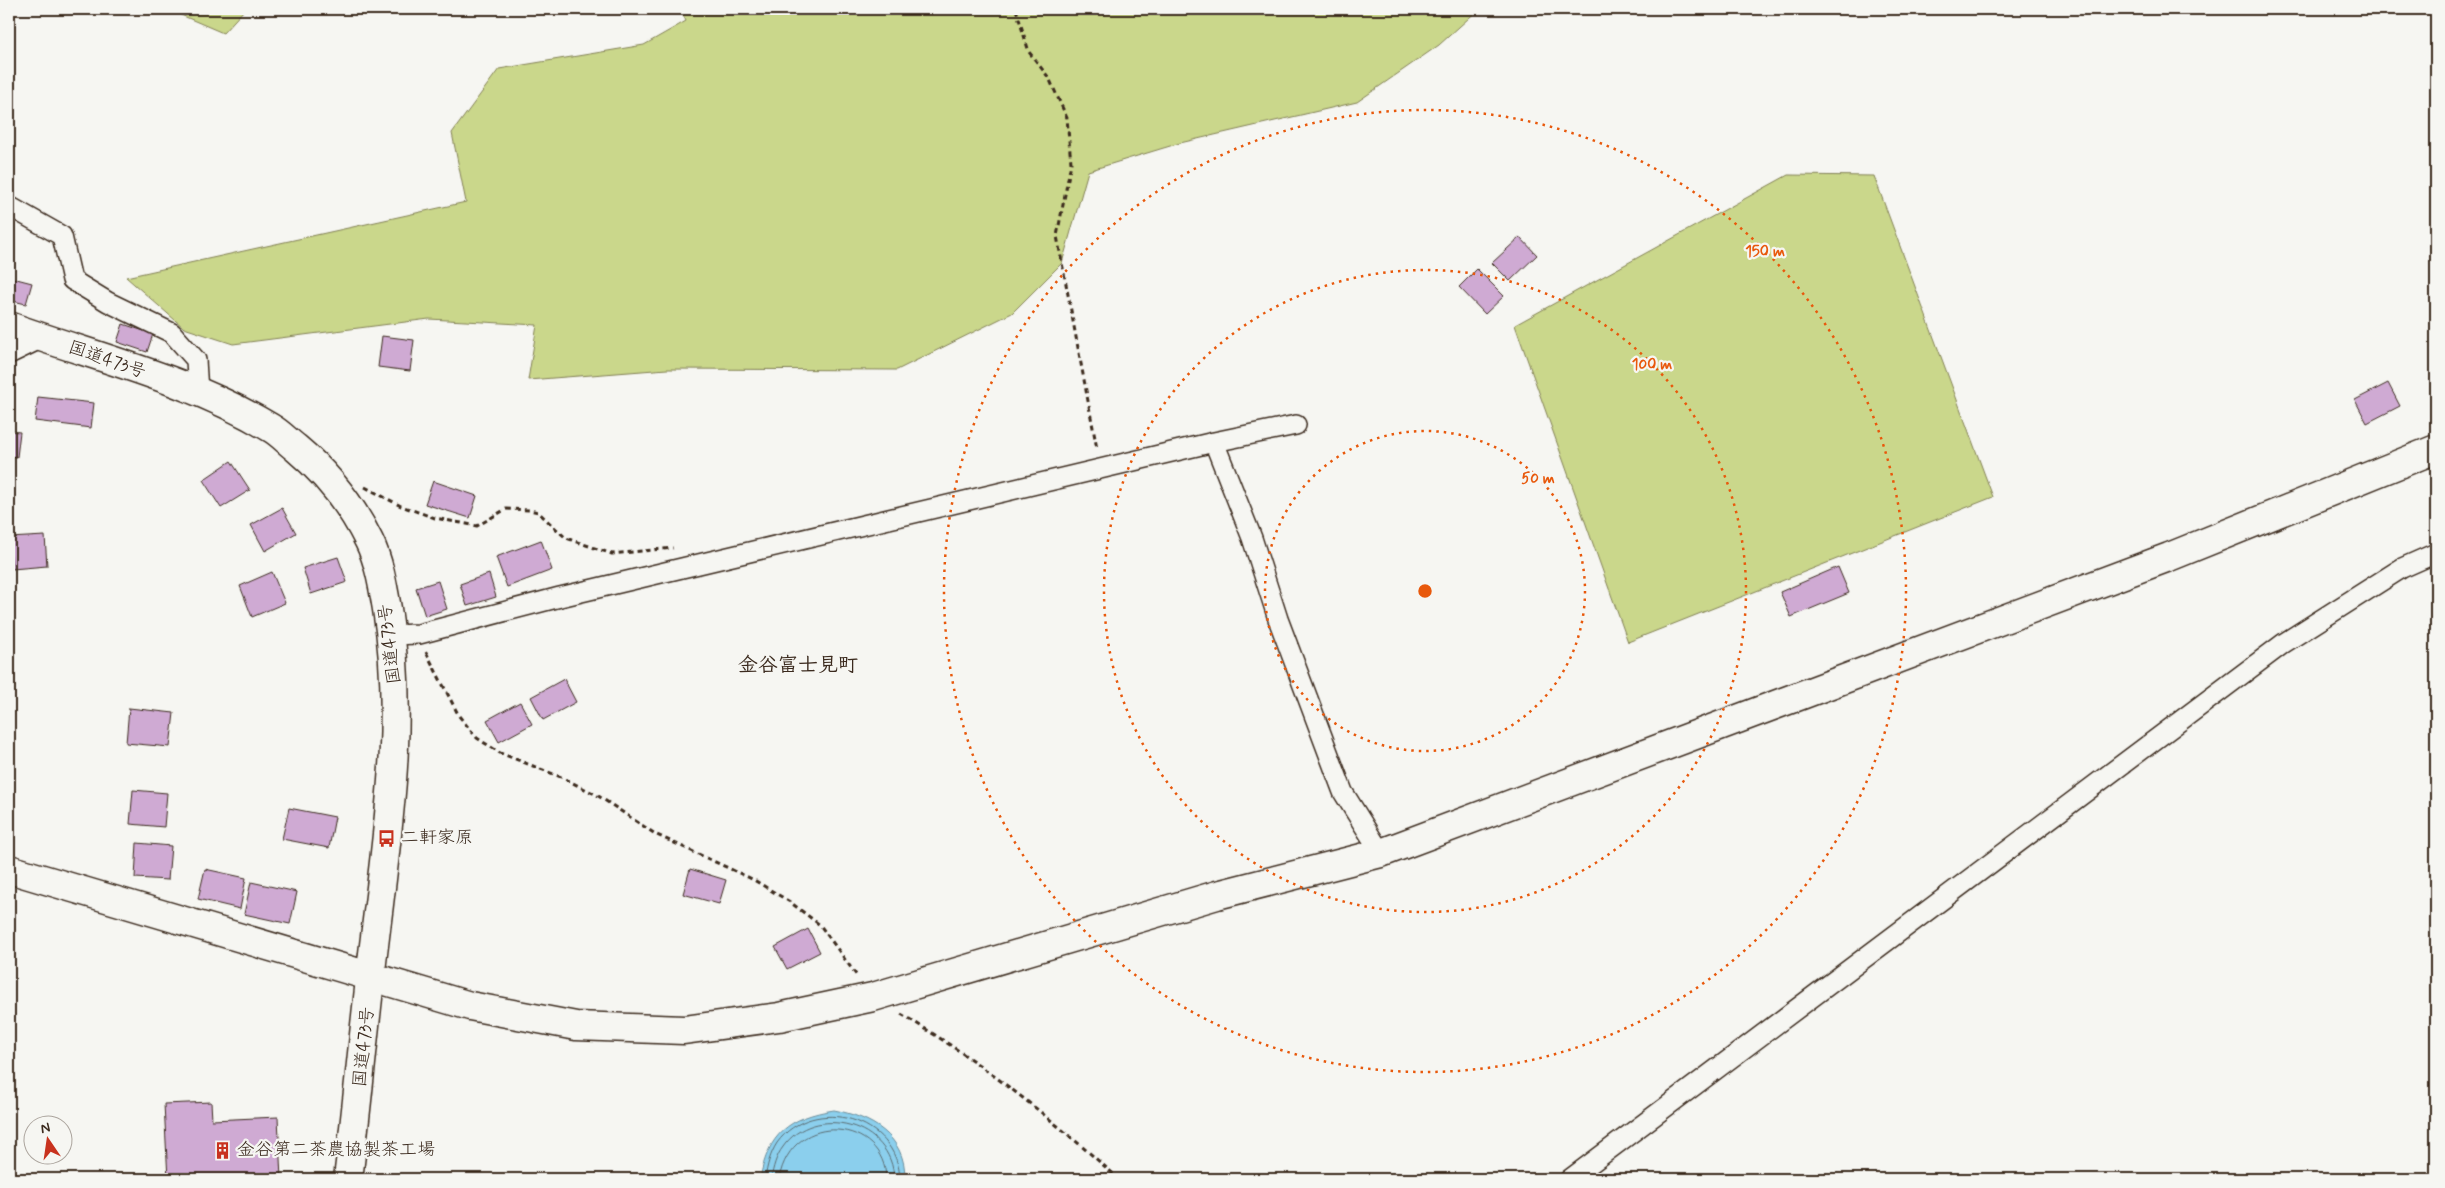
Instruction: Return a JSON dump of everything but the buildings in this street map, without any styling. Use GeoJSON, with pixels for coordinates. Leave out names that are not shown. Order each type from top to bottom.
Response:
{"type":"FeatureCollection","features":[{"type":"Feature","properties":{"kind":"main road","name":"国道473号"},"geometry":{"type":"LineString","coordinates":[[9,326],[198,392],[272,429],[310,460],[343,495],[370,543],[383,586],[391,635],[396,680],[396,720],[387,838],[348,1179]]}},
{"type":"Feature","properties":{"kind":"main road"},"geometry":{"type":"LineString","coordinates":[[9,869],[470,1006],[576,1026],[684,1030],[779,1017],[873,997],[1217,895],[1381,853],[2169,557],[2436,449]]}},
{"type":"Feature","properties":{"kind":"street"},"geometry":{"type":"LineString","coordinates":[[9,206],[62,236],[72,280],[108,302],[172,333],[196,360],[198,392]]}},
{"type":"Feature","properties":{"kind":"street"},"geometry":{"type":"LineString","coordinates":[[9,354],[42,338]]}},
{"type":"Feature","properties":{"kind":"street"},"geometry":{"type":"LineString","coordinates":[[391,635],[418,634],[560,597],[1214,442],[1296,425]]}},
{"type":"Feature","properties":{"kind":"street"},"geometry":{"type":"LineString","coordinates":[[1214,442],[1252,538],[1278,619],[1344,792],[1381,853]]}},
{"type":"Feature","properties":{"kind":"street"},"geometry":{"type":"LineString","coordinates":[[1570,1179],[2284,643],[2402,568],[2436,552]]}},
{"type":"Feature","properties":{"kind":"path"},"geometry":{"type":"LineString","coordinates":[[1016,9],[1029,52],[1049,78],[1067,118],[1072,163],[1057,236],[1100,470]]}},
{"type":"Feature","properties":{"kind":"path"},"geometry":{"type":"LineString","coordinates":[[358,484],[401,506],[435,518],[477,526],[506,508],[538,512],[566,538],[612,554],[675,548]]}},
{"type":"Feature","properties":{"kind":"path"},"geometry":{"type":"LineString","coordinates":[[418,634],[459,716],[477,738],[500,752],[561,777],[597,795],[655,834],[754,880],[790,902],[820,924],[873,997],[933,1033],[1049,1118],[1119,1179]]}},
{"type":"Feature","properties":{"kind":"green space"},"geometry":{"type":"Polygon","coordinates":[[[167,9],[245,9],[223,33],[167,9]]]}},
{"type":"Feature","properties":{"kind":"green space"},"geometry":{"type":"Polygon","coordinates":[[[680,9],[1479,9],[1439,45],[1357,102],[1180,143],[1088,171],[1062,263],[1012,313],[897,370],[667,369],[528,380],[537,325],[429,319],[233,344],[184,328],[126,277],[466,202],[452,133],[499,69],[644,45],[686,21],[680,9]]]}},
{"type":"Feature","properties":{"kind":"green space"},"geometry":{"type":"Polygon","coordinates":[[[1788,175],[1874,176],[1993,497],[1628,642],[1515,325],[1788,175]]]}},
{"type":"Feature","properties":{"kind":"water"},"geometry":{"type":"Polygon","coordinates":[[[834,1110],[861,1118],[884,1131],[900,1151],[904,1164],[905,1179],[760,1179],[769,1150],[783,1130],[805,1117],[834,1110]]]}},
{"type":"Feature","properties":{"kind":"place","name":"二軒家原"},"geometry":{"type":"Point","coordinates":[387,838]}},
{"type":"Feature","properties":{"kind":"place","name":"金谷第二茶農協製茶工場"},"geometry":{"type":"Point","coordinates":[223,1150]}},
{"type":"Feature","properties":{"kind":"district","name":"金谷富士見町"},"geometry":{"type":"Point","coordinates":[798,665]}}]}
